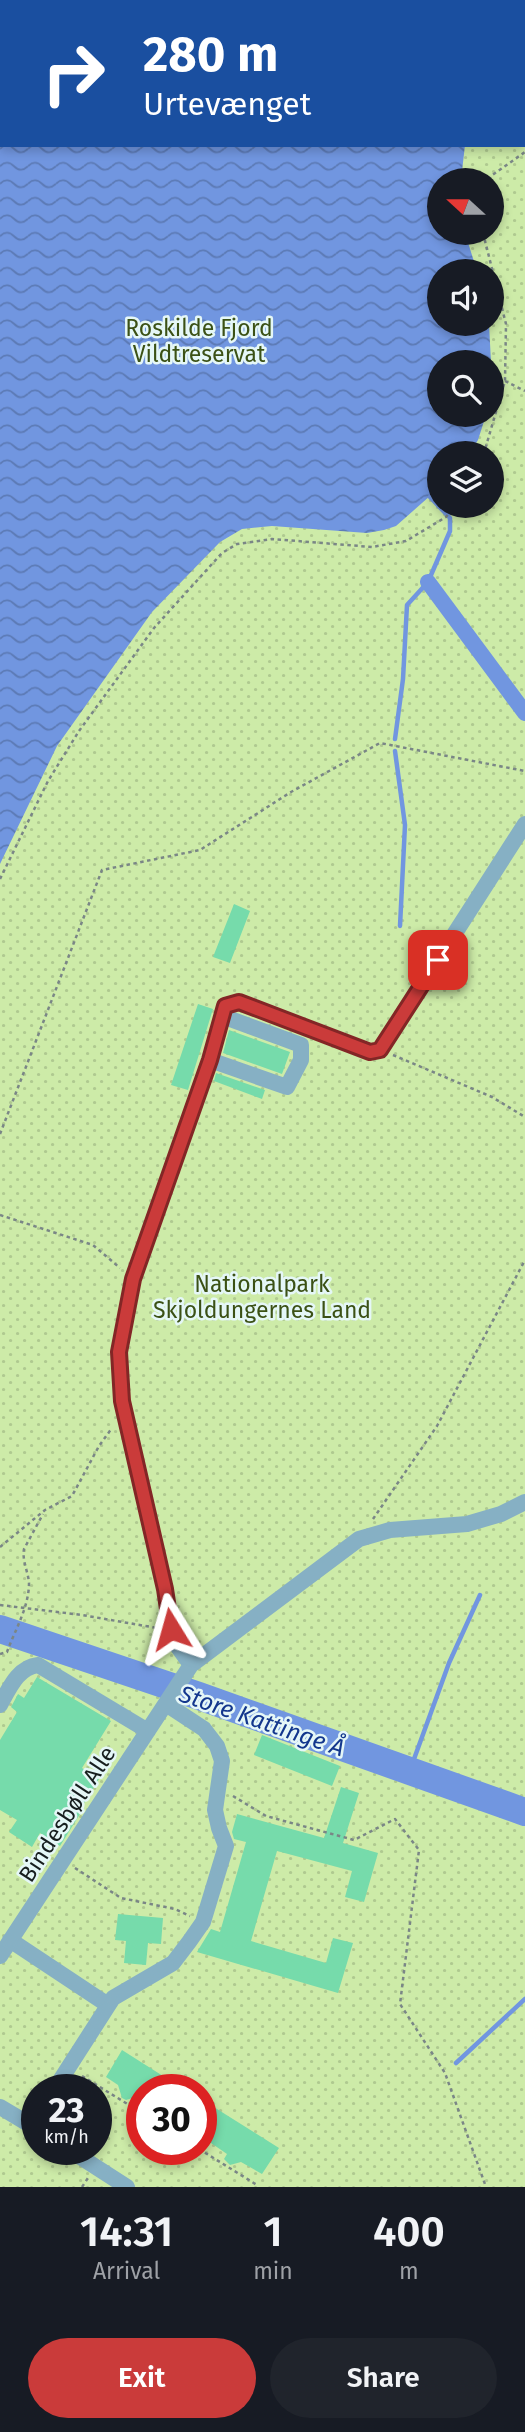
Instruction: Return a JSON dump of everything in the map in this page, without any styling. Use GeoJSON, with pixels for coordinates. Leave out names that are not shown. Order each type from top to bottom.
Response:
{"type":"FeatureCollection","features":[{"type":"Feature","properties":{"kind":"street"},"geometry":{"type":"LineString","coordinates":[[191,1665],[178,1647],[171,1629],[165,1589],[122,1401],[119,1352],[133,1279],[210,1060],[225,1006],[239,1002],[370,1052],[380,1050],[525,824]]}},
{"type":"Feature","properties":{"kind":"street"},"geometry":{"type":"LineString","coordinates":[[210,1060],[287,1087],[301,1060],[301,1045],[222,1016]]}},
{"type":"Feature","properties":{"kind":"street"},"geometry":{"type":"LineString","coordinates":[[359,1539],[390,1530],[467,1524],[501,1514],[525,1502]]}},
{"type":"Feature","properties":{"kind":"street","name":"Bindesbøll Alle"},"geometry":{"type":"LineString","coordinates":[[0,1956],[191,1665],[359,1539]]}},
{"type":"Feature","properties":{"kind":"street"},"geometry":{"type":"LineString","coordinates":[[0,1705],[19,1674],[29,1665],[38,1665],[148,1731]]}},
{"type":"Feature","properties":{"kind":"street"},"geometry":{"type":"LineString","coordinates":[[64,2074],[113,1998],[173,1963],[203,1922],[226,1846],[215,1810],[222,1761],[217,1746],[205,1729],[166,1704]]}},
{"type":"Feature","properties":{"kind":"street"},"geometry":{"type":"LineString","coordinates":[[10,1940],[108,2005]]}},
{"type":"Feature","properties":{"kind":"street"},"geometry":{"type":"LineString","coordinates":[[0,2107],[21,2117]]}},
{"type":"Feature","properties":{"kind":"street"},"geometry":{"type":"LineString","coordinates":[[93,2165],[127,2187]]}},
{"type":"Feature","properties":{"kind":"path"},"geometry":{"type":"LineString","coordinates":[[504,168],[525,152]]}},
{"type":"Feature","properties":{"kind":"path"},"geometry":{"type":"LineString","coordinates":[[486,245],[506,324],[505,381],[488,441]]}},
{"type":"Feature","properties":{"kind":"path"},"geometry":{"type":"LineString","coordinates":[[505,381],[525,391]]}},
{"type":"Feature","properties":{"kind":"path"},"geometry":{"type":"LineString","coordinates":[[0,878],[48,781],[79,731],[154,628],[222,553],[237,544],[272,539],[372,547],[406,541],[444,518]]}},
{"type":"Feature","properties":{"kind":"path"},"geometry":{"type":"LineString","coordinates":[[0,1134],[102,870],[200,850],[291,792],[380,743],[525,771]]}},
{"type":"Feature","properties":{"kind":"path"},"geometry":{"type":"LineString","coordinates":[[380,1050],[492,1097],[525,1117]]}},
{"type":"Feature","properties":{"kind":"path"},"geometry":{"type":"LineString","coordinates":[[0,1215],[93,1245],[133,1279]]}},
{"type":"Feature","properties":{"kind":"path"},"geometry":{"type":"LineString","coordinates":[[359,1539],[437,1426],[525,1260]]}},
{"type":"Feature","properties":{"kind":"path"},"geometry":{"type":"LineString","coordinates":[[0,1547],[45,1510],[72,1496],[110,1428],[117,1425]]}},
{"type":"Feature","properties":{"kind":"path"},"geometry":{"type":"LineString","coordinates":[[0,1654],[7,1652],[24,1608],[29,1582],[24,1549],[45,1510]]}},
{"type":"Feature","properties":{"kind":"path"},"geometry":{"type":"LineString","coordinates":[[0,1605],[171,1629]]}},
{"type":"Feature","properties":{"kind":"path"},"geometry":{"type":"LineString","coordinates":[[221,1776],[227,1793],[266,1816],[354,1840],[395,1819],[419,1850],[400,2004],[445,2073],[486,2187]]}},
{"type":"Feature","properties":{"kind":"path"},"geometry":{"type":"LineString","coordinates":[[64,1860],[121,1898],[175,1909],[203,1922]]}},
{"type":"Feature","properties":{"kind":"path"},"geometry":{"type":"LineString","coordinates":[[78,2073],[126,2103]]}},
{"type":"Feature","properties":{"kind":"path"},"geometry":{"type":"LineString","coordinates":[[217,2160],[257,2185]]}},
{"type":"Feature","properties":{"kind":"green space","name":"Nationalpark Skjoldungernes Land"},"geometry":{"type":"Polygon","coordinates":[[[0,147],[525,147],[525,2187],[0,2187],[0,147]]]}},
{"type":"Feature","properties":{"kind":"water","name":"Roskilde Fjord Vildtreservat"},"geometry":{"type":"Polygon","coordinates":[[[0,147],[465,147],[462,168],[427,168],[427,245],[469,245],[473,259],[427,259],[427,336],[490,336],[490,350],[427,350],[427,427],[482,427],[477,441],[427,441],[427,499],[396,526],[367,533],[272,526],[242,529],[220,542],[152,612],[57,746],[0,864],[0,147]]]}},
{"type":"Feature","properties":{"kind":"building"},"geometry":{"type":"Polygon","coordinates":[[[234,904],[250,911],[230,963],[213,957],[234,904]]]}},
{"type":"Feature","properties":{"kind":"building"},"geometry":{"type":"Polygon","coordinates":[[[198,1004],[213,1009],[188,1090],[171,1085],[198,1004]]]}},
{"type":"Feature","properties":{"kind":"building"},"geometry":{"type":"Polygon","coordinates":[[[229,1030],[290,1052],[282,1074],[223,1053],[229,1030]]]}},
{"type":"Feature","properties":{"kind":"building"},"geometry":{"type":"Polygon","coordinates":[[[216,1073],[265,1090],[262,1099],[214,1081],[216,1073]]]}},
{"type":"Feature","properties":{"kind":"building"},"geometry":{"type":"Polygon","coordinates":[[[37,1677],[111,1721],[82,1768],[99,1779],[60,1846],[40,1833],[32,1847],[9,1832],[17,1820],[0,1810],[0,1740],[17,1712],[11,1707],[18,1694],[24,1698],[37,1677]]]}},
{"type":"Feature","properties":{"kind":"building"},"geometry":{"type":"Polygon","coordinates":[[[262,1735],[340,1766],[332,1786],[254,1755],[262,1735]]]}},
{"type":"Feature","properties":{"kind":"building"},"geometry":{"type":"Polygon","coordinates":[[[341,1787],[359,1793],[343,1843],[378,1853],[364,1902],[345,1897],[352,1871],[277,1851],[251,1941],[326,1963],[333,1938],[353,1943],[338,1993],[197,1952],[211,1929],[220,1932],[246,1842],[234,1839],[232,1832],[237,1814],[324,1838],[341,1787]]]}},
{"type":"Feature","properties":{"kind":"building"},"geometry":{"type":"Polygon","coordinates":[[[118,1914],[163,1918],[161,1944],[148,1943],[146,1965],[124,1963],[126,1941],[115,1940],[118,1914]]]}},
{"type":"Feature","properties":{"kind":"building"},"geometry":{"type":"Polygon","coordinates":[[[122,2050],[160,2074],[126,2074],[126,2100],[122,2098],[118,2085],[112,2081],[112,2074],[108,2074],[122,2050]]]}},
{"type":"Feature","properties":{"kind":"building"},"geometry":{"type":"Polygon","coordinates":[[[217,2109],[279,2148],[262,2174],[241,2162],[230,2165],[224,2159],[227,2154],[217,2147],[217,2109]]]}},
{"type":"Feature","properties":{"kind":"waterway"},"geometry":{"type":"LineString","coordinates":[[395,739],[403,679],[407,605],[428,582],[450,531],[450,518]]}},
{"type":"Feature","properties":{"kind":"waterway"},"geometry":{"type":"LineString","coordinates":[[428,582],[525,713]]}},
{"type":"Feature","properties":{"kind":"waterway"},"geometry":{"type":"LineString","coordinates":[[395,751],[405,825],[400,926]]}},
{"type":"Feature","properties":{"kind":"waterway"},"geometry":{"type":"LineString","coordinates":[[410,1770],[449,1663],[480,1595]]}},
{"type":"Feature","properties":{"kind":"waterway","name":"Store Kattinge Å"},"geometry":{"type":"LineString","coordinates":[[0,1629],[199,1696],[525,1812]]}},
{"type":"Feature","properties":{"kind":"waterway"},"geometry":{"type":"LineString","coordinates":[[456,2063],[525,1999]]}},
{"type":"Feature","properties":{"kind":"route"},"geometry":{"type":"LineString","coordinates":[[171,1629],[165,1589],[122,1401],[119,1352],[133,1279],[210,1060],[225,1006],[239,1002],[370,1052],[380,1050],[438,960]]}}]}
